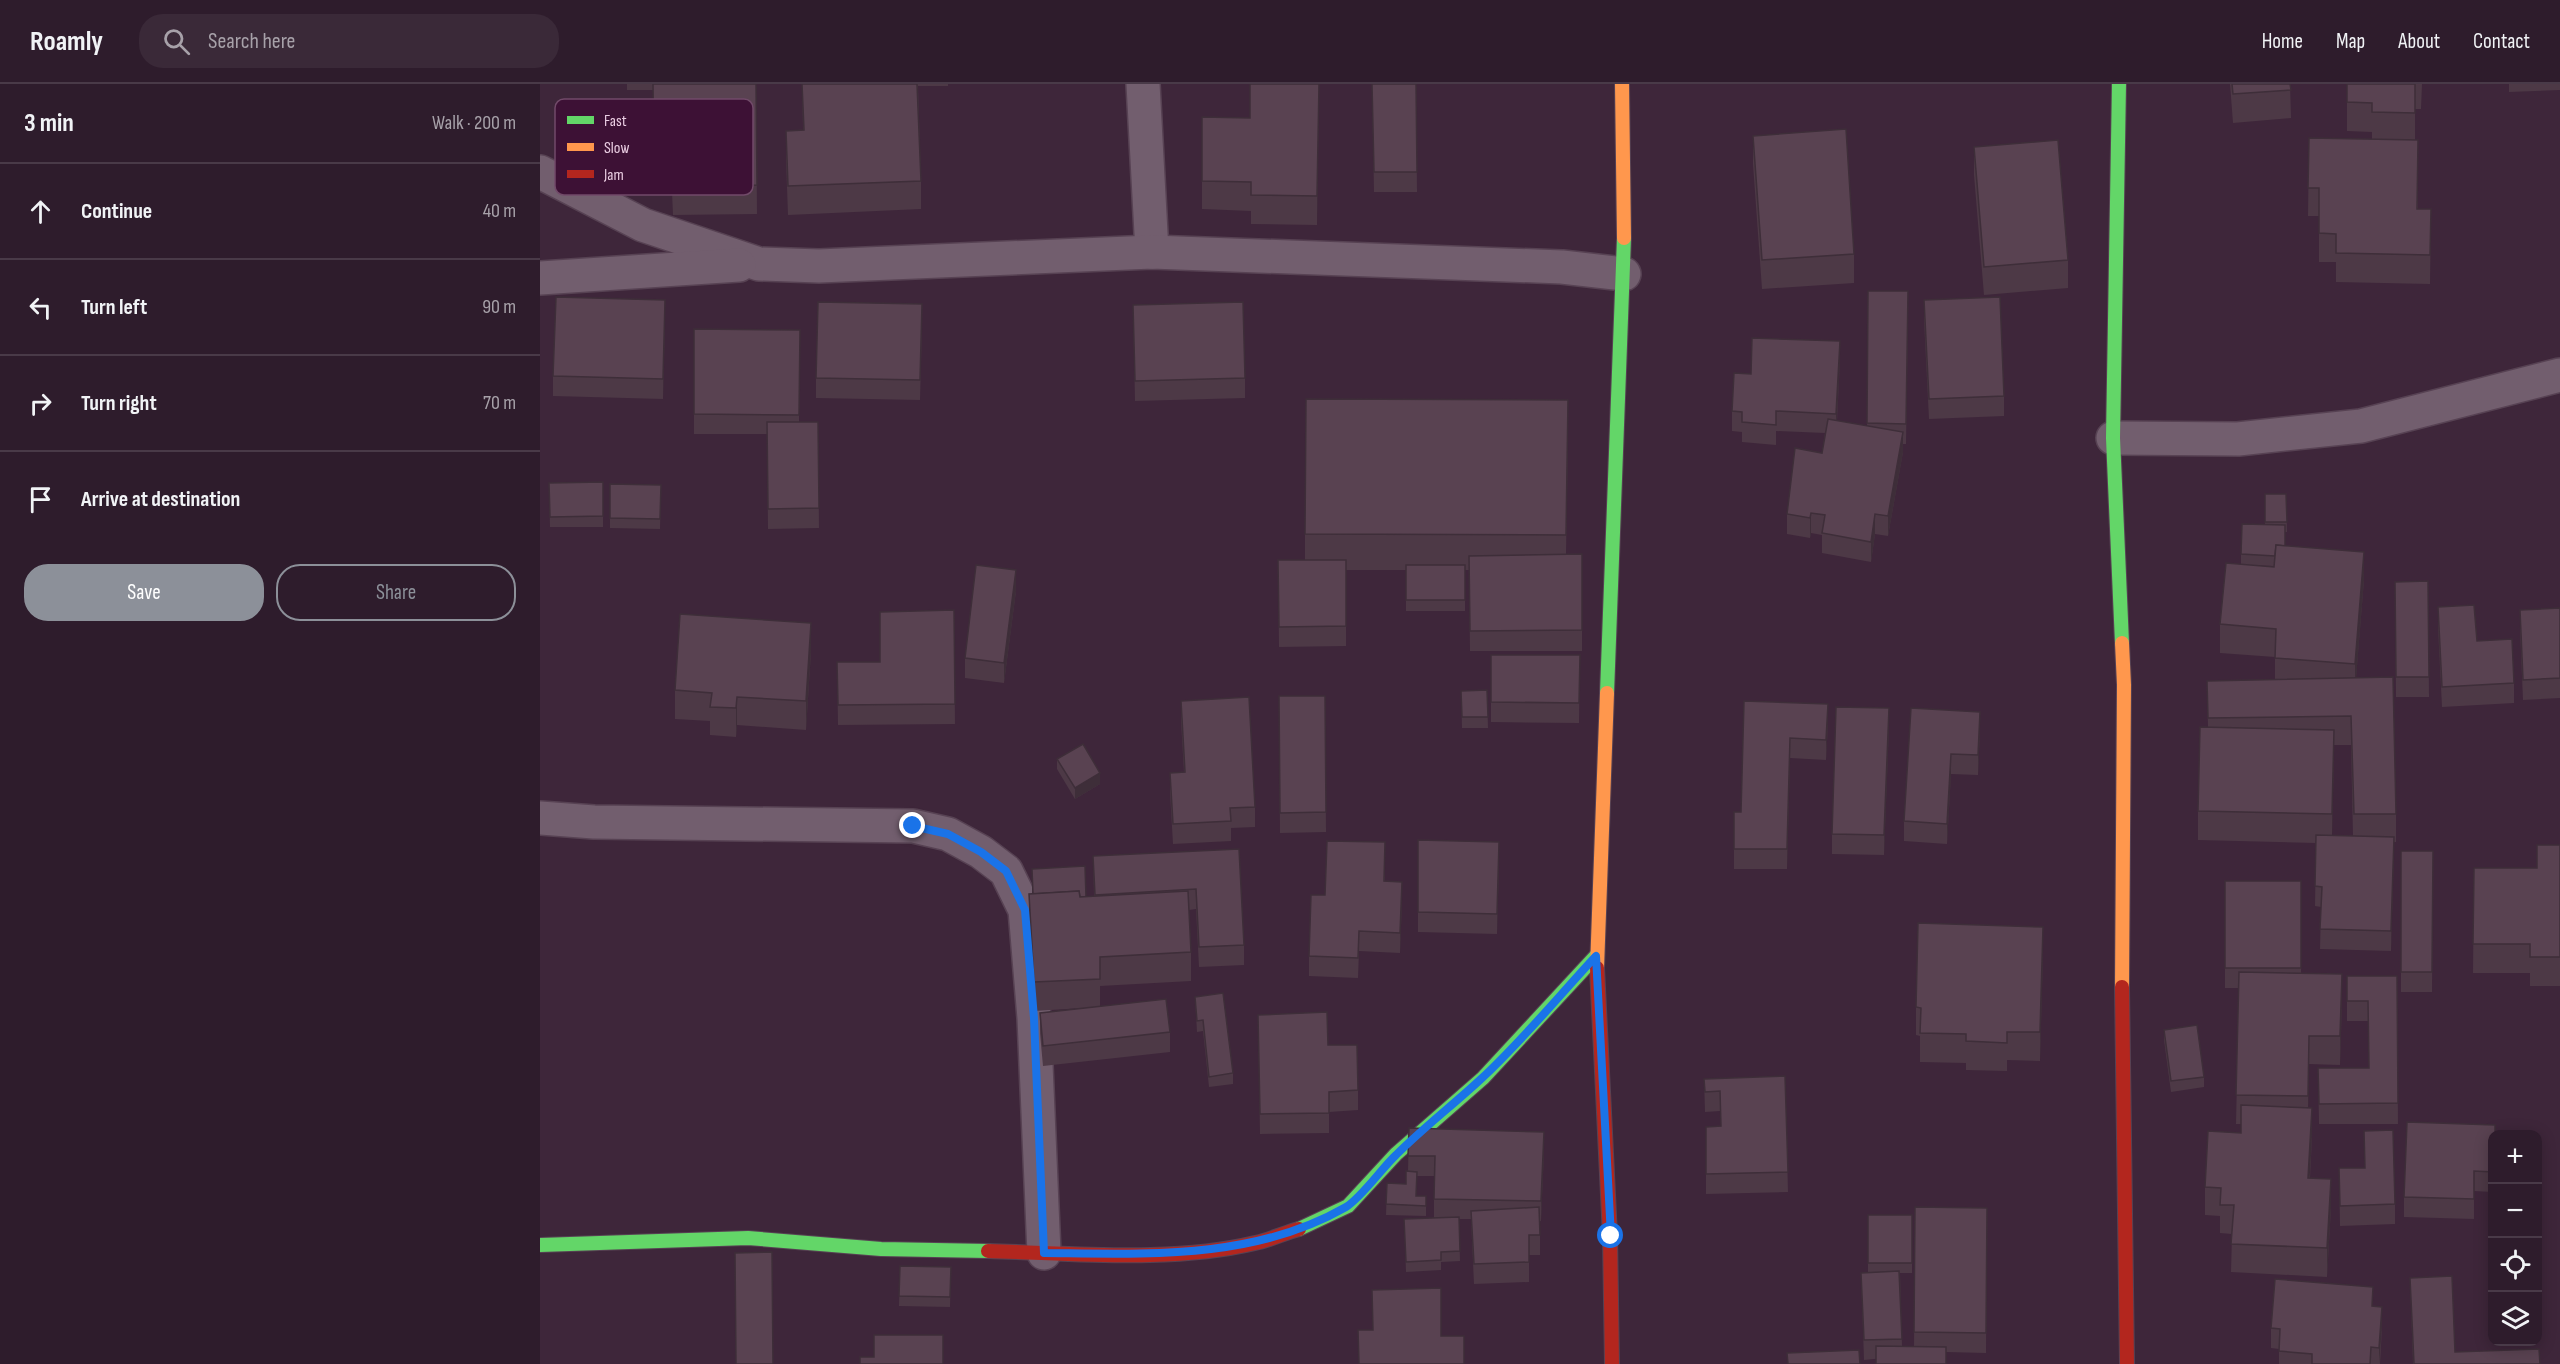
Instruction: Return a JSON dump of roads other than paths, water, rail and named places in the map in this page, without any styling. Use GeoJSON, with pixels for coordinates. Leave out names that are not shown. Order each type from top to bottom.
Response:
{"type":"FeatureCollection","features":[{"type":"Feature","properties":{"kind":"street"},"geometry":{"type":"LineString","coordinates":[[1143,84],[1152,252]]}},
{"type":"Feature","properties":{"kind":"street"},"geometry":{"type":"LineString","coordinates":[[1612,1364],[1611,1236],[1596,956],[1624,274],[1622,84]]}},
{"type":"Feature","properties":{"kind":"street"},"geometry":{"type":"LineString","coordinates":[[2119,84],[2113,438],[2124,685],[2121,930],[2127,1364]]}},
{"type":"Feature","properties":{"kind":"street"},"geometry":{"type":"LineString","coordinates":[[540,172],[555,180]]}},
{"type":"Feature","properties":{"kind":"street"},"geometry":{"type":"LineString","coordinates":[[585,195],[643,225],[759,264]]}},
{"type":"Feature","properties":{"kind":"street"},"geometry":{"type":"LineString","coordinates":[[540,278],[759,264],[819,266],[1152,252],[1562,267],[1624,274]]}},
{"type":"Feature","properties":{"kind":"street"},"geometry":{"type":"LineString","coordinates":[[2113,438],[2238,439],[2361,426],[2560,375]]}},
{"type":"Feature","properties":{"kind":"street"},"geometry":{"type":"LineString","coordinates":[[540,818],[594,822],[913,826],[948,834],[981,852],[1006,871],[1025,910],[1029,944],[1041,1148],[1044,1253]]}},
{"type":"Feature","properties":{"kind":"street"},"geometry":{"type":"LineString","coordinates":[[540,1245],[748,1238],[881,1249],[1152,1254],[1211,1251],[1256,1243],[1303,1227],[1348,1206],[1396,1154],[1483,1078],[1596,956]]}}]}
